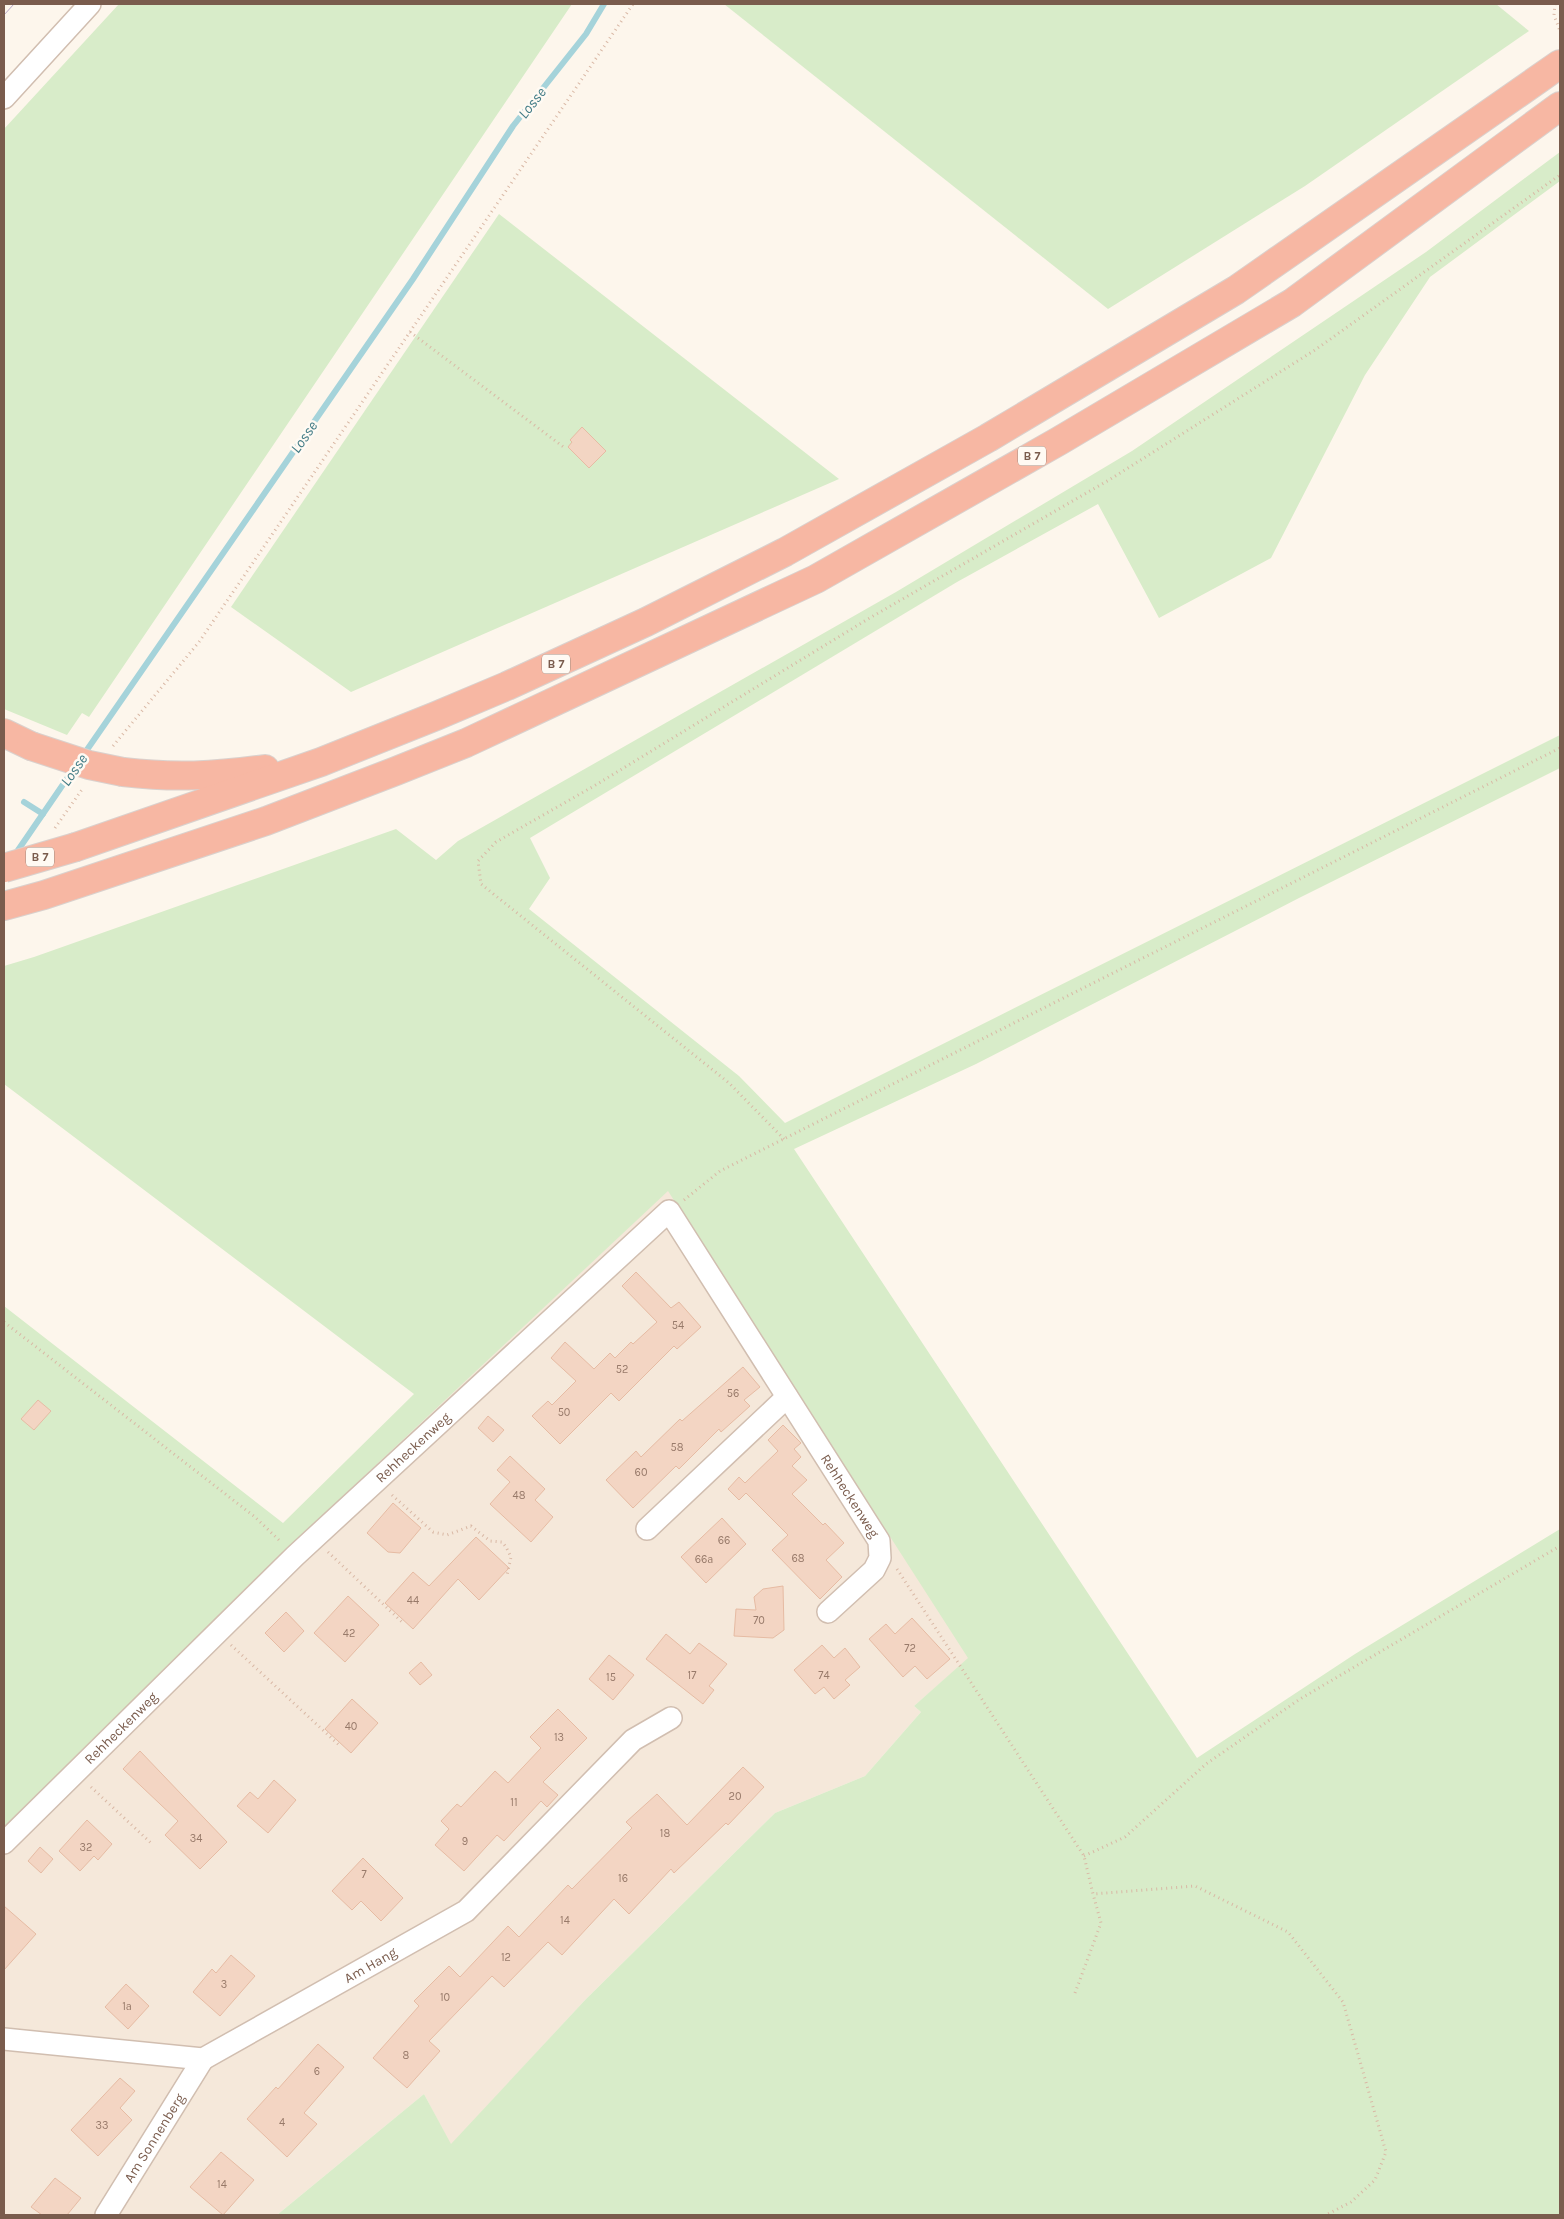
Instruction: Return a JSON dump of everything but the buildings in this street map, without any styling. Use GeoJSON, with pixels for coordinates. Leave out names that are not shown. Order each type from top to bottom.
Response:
{"type":"FeatureCollection","features":[{"type":"Feature","properties":{"kind":"highway","name":"B 7"},"geometry":{"type":"LineString","coordinates":[[4,868],[76,847],[321,762],[507,686],[646,622],[785,552],[988,438],[1236,290],[1560,64]]}},
{"type":"Feature","properties":{"kind":"highway","name":"B 7"},"geometry":{"type":"LineString","coordinates":[[4,906],[44,895],[266,821],[466,743],[816,579],[1059,441],[1292,303],[1560,106]]}},
{"type":"Feature","properties":{"kind":"highway"},"geometry":{"type":"LineString","coordinates":[[4,733],[31,746],[89,765],[123,772],[172,777],[199,777],[321,762]]}},
{"type":"Feature","properties":{"kind":"street"},"geometry":{"type":"LineString","coordinates":[[4,98],[90,4]]}},
{"type":"Feature","properties":{"kind":"street","name":"Rehheckenweg"},"geometry":{"type":"LineString","coordinates":[[4,1843],[295,1556],[669,1211],[879,1541],[880,1558],[874,1570],[828,1612]]}},
{"type":"Feature","properties":{"kind":"street"},"geometry":{"type":"LineString","coordinates":[[647,1529],[787,1397]]}},
{"type":"Feature","properties":{"kind":"street","name":"Am Hang"},"geometry":{"type":"LineString","coordinates":[[203,2059],[466,1911],[633,1740],[671,1718]]}},
{"type":"Feature","properties":{"kind":"street"},"geometry":{"type":"LineString","coordinates":[[4,2039],[203,2059]]}},
{"type":"Feature","properties":{"kind":"street","name":"Am Sonnenberg"},"geometry":{"type":"LineString","coordinates":[[106,2215],[203,2059]]}},
{"type":"Feature","properties":{"kind":"path"},"geometry":{"type":"LineString","coordinates":[[111,749],[199,642],[633,4]]}},
{"type":"Feature","properties":{"kind":"path"},"geometry":{"type":"LineString","coordinates":[[1555,4],[1554,14],[1560,31]]}},
{"type":"Feature","properties":{"kind":"path"},"geometry":{"type":"LineString","coordinates":[[784,1139],[729,1083],[482,884],[478,861],[496,842],[586,791],[868,619],[1118,475],[1315,350],[1560,175]]}},
{"type":"Feature","properties":{"kind":"path"},"geometry":{"type":"LineString","coordinates":[[410,332],[565,448]]}},
{"type":"Feature","properties":{"kind":"path"},"geometry":{"type":"LineString","coordinates":[[669,1211],[720,1172],[1560,748]]}},
{"type":"Feature","properties":{"kind":"path"},"geometry":{"type":"LineString","coordinates":[[54,828],[88,780]]}},
{"type":"Feature","properties":{"kind":"path"},"geometry":{"type":"LineString","coordinates":[[4,1322],[254,1517],[295,1556]]}},
{"type":"Feature","properties":{"kind":"path"},"geometry":{"type":"LineString","coordinates":[[398,1501],[433,1532],[447,1535],[471,1526],[490,1541],[502,1542],[511,1557],[507,1575]]}},
{"type":"Feature","properties":{"kind":"path"},"geometry":{"type":"LineString","coordinates":[[879,1541],[1084,1856],[1100,1923],[1075,1993]]}},
{"type":"Feature","properties":{"kind":"path"},"geometry":{"type":"LineString","coordinates":[[1084,1856],[1126,1837],[1206,1764],[1300,1699],[1560,1546]]}},
{"type":"Feature","properties":{"kind":"path"},"geometry":{"type":"LineString","coordinates":[[327,1551],[402,1622]]}},
{"type":"Feature","properties":{"kind":"path"},"geometry":{"type":"LineString","coordinates":[[230,1644],[339,1745]]}},
{"type":"Feature","properties":{"kind":"path"},"geometry":{"type":"LineString","coordinates":[[86,1782],[151,1843]]}},
{"type":"Feature","properties":{"kind":"path"},"geometry":{"type":"LineString","coordinates":[[1093,1894],[1195,1886],[1288,1932],[1343,2002],[1386,2152],[1375,2180],[1351,2202],[1326,2215]]}},
{"type":"Feature","properties":{"kind":"shaded area"},"geometry":{"type":"Polygon","coordinates":[[[668,1190],[969,1658],[914,1706],[921,1712],[865,1776],[775,1813],[586,1999],[451,2145],[424,2094],[277,2215],[4,2215],[4,1829],[278,1557],[668,1190]]]}},
{"type":"Feature","properties":{"kind":"green space"},"geometry":{"type":"Polygon","coordinates":[[[119,4],[572,4],[89,717],[82,713],[67,735],[4,709],[4,129],[119,4]]]}},
{"type":"Feature","properties":{"kind":"green space"},"geometry":{"type":"Polygon","coordinates":[[[724,4],[1496,4],[1529,31],[1305,186],[1108,309],[724,4]]]}},
{"type":"Feature","properties":{"kind":"green space"},"geometry":{"type":"Polygon","coordinates":[[[1560,152],[1560,181],[1430,277],[1365,375],[1271,558],[1159,618],[1098,504],[957,582],[530,838],[550,878],[529,909],[739,1076],[785,1123],[1560,735],[1560,768],[1299,898],[976,1064],[794,1149],[1197,1758],[1355,1654],[1560,1529],[1560,2215],[277,2215],[424,2094],[451,2144],[586,1999],[775,1813],[865,1776],[921,1712],[914,1706],[968,1658],[668,1191],[278,1557],[4,1829],[4,1306],[283,1523],[414,1394],[4,1084],[4,966],[396,829],[436,860],[458,841],[896,592],[1132,451],[1426,252],[1560,152]]]}},
{"type":"Feature","properties":{"kind":"green space"},"geometry":{"type":"Polygon","coordinates":[[[499,214],[839,479],[351,692],[231,607],[499,214]]]}},
{"type":"Feature","properties":{"kind":"waterway","name":"Losse"},"geometry":{"type":"LineString","coordinates":[[82,757],[413,279],[513,126],[586,34],[604,4]]}},
{"type":"Feature","properties":{"kind":"waterway","name":"Losse"},"geometry":{"type":"LineString","coordinates":[[14,856],[75,767]]}},
{"type":"Feature","properties":{"kind":"waterway"},"geometry":{"type":"LineString","coordinates":[[24,802],[43,814]]}},
{"type":"Feature","properties":{"kind":"tram line"},"geometry":{"type":"LineString","coordinates":[[4,15],[14,4]]}}]}
